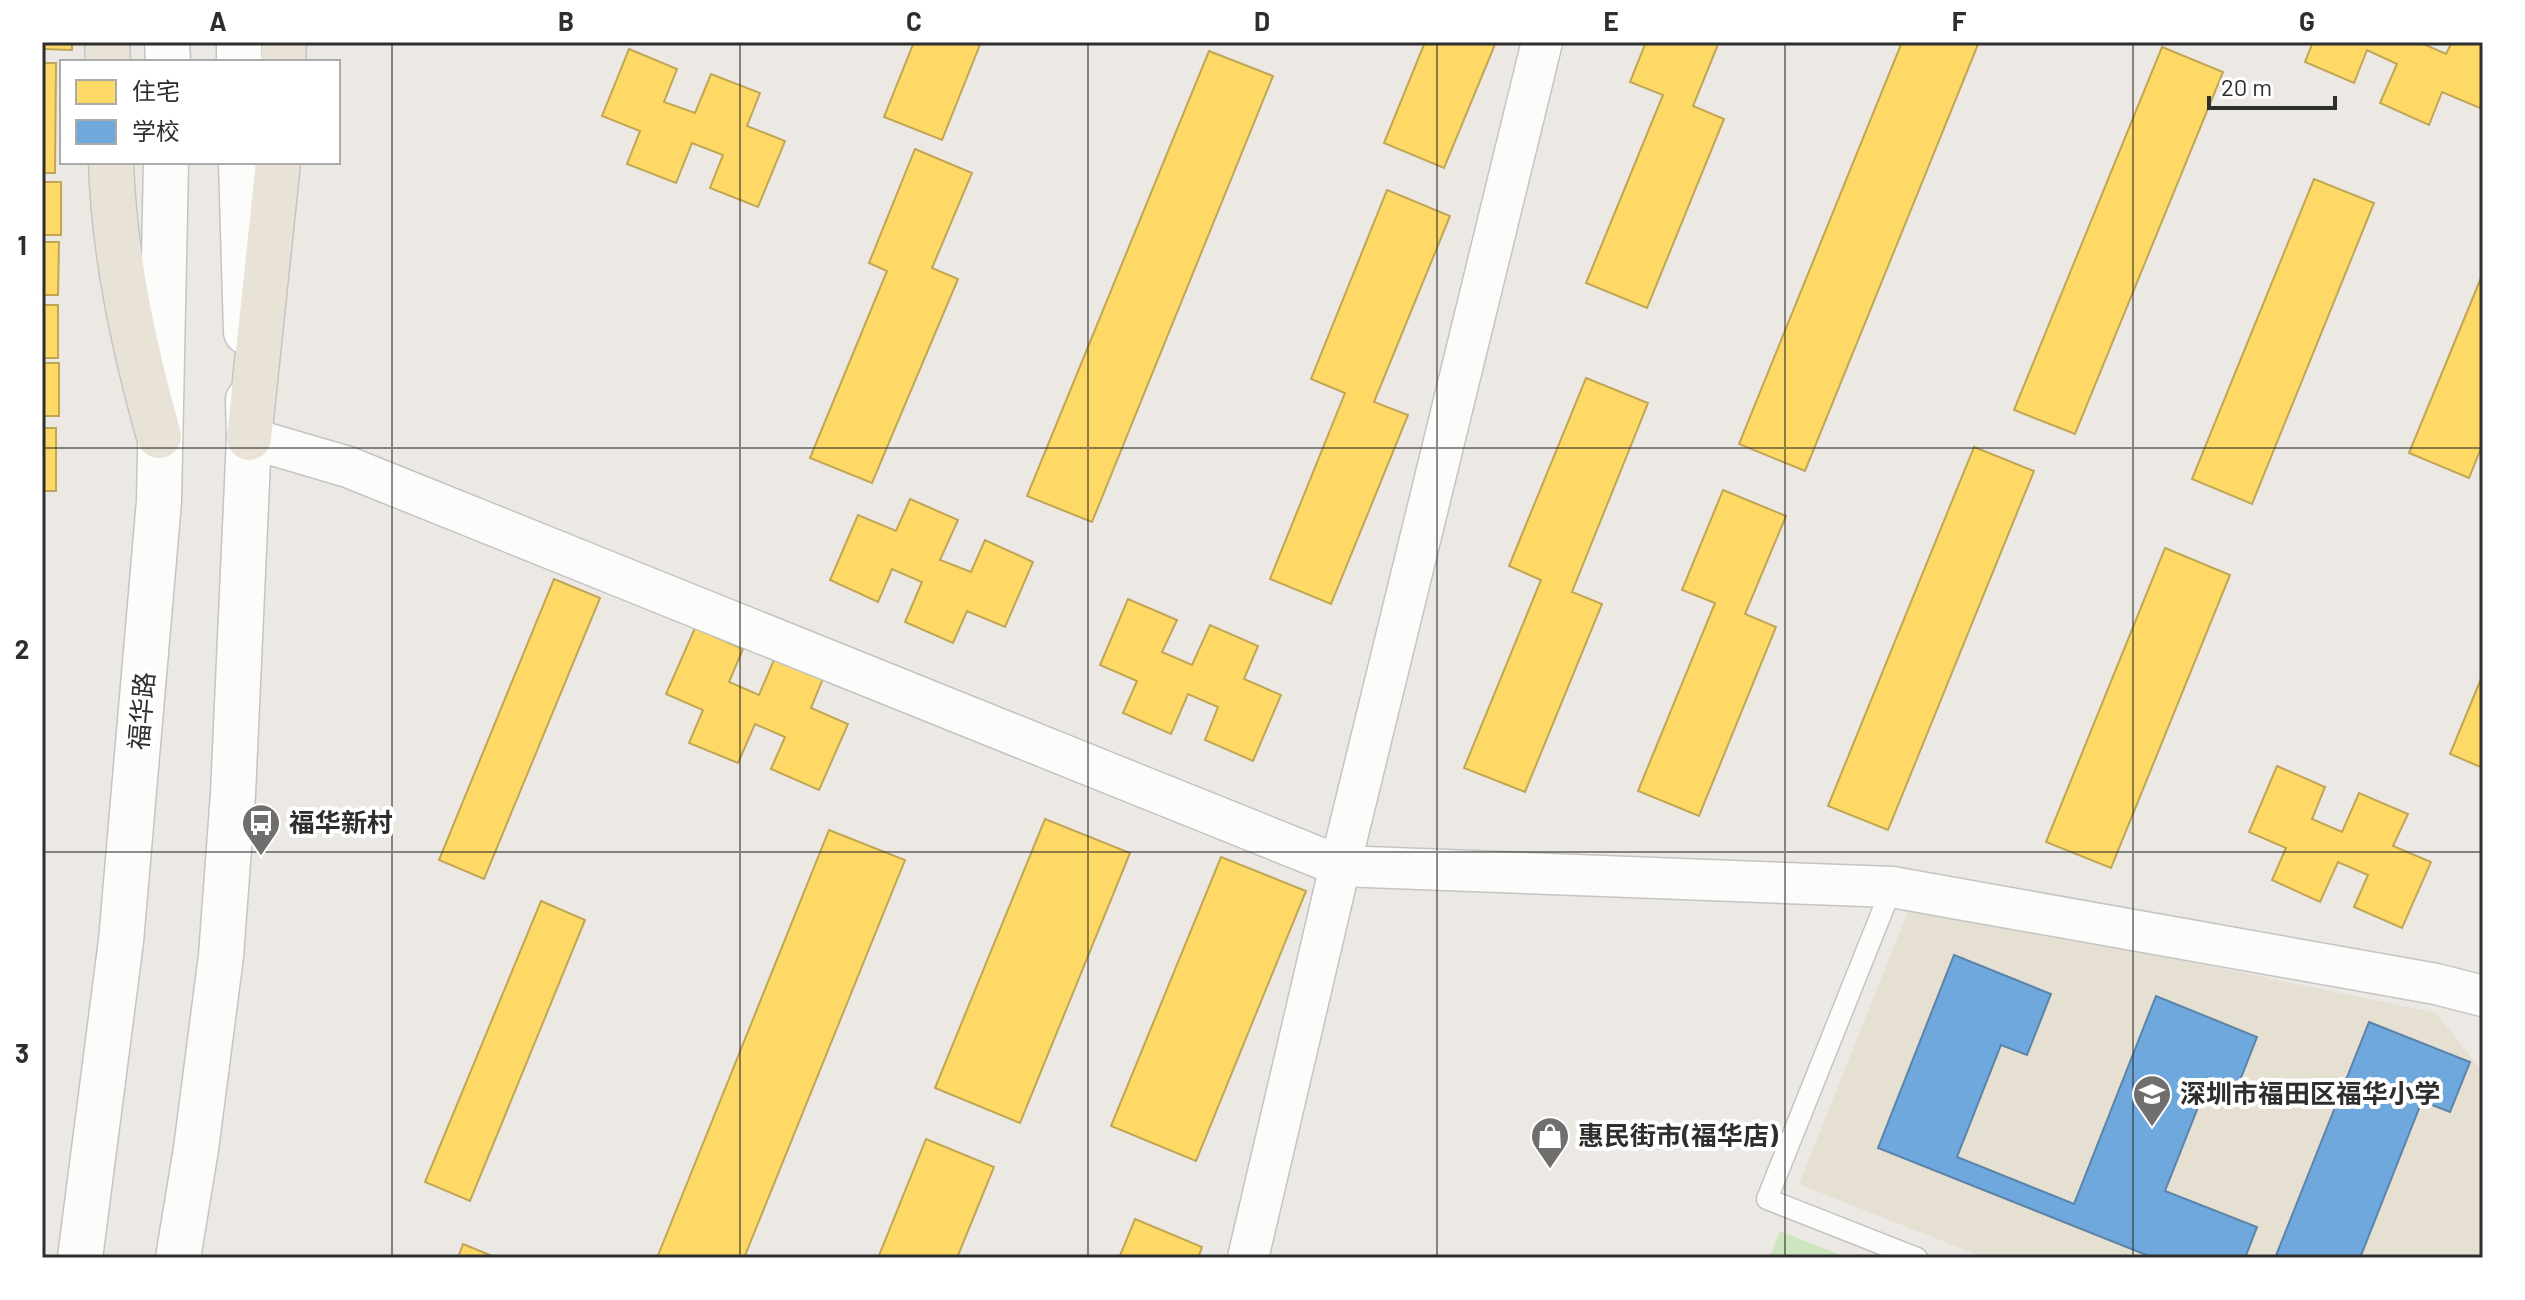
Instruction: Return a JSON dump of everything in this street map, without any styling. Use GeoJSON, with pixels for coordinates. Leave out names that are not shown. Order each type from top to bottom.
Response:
{"type":"FeatureCollection","features":[{"type":"Feature","properties":{"kind":"highway"},"geometry":{"type":"LineString","coordinates":[[111,164],[112,205],[137,357],[159,436]]}},
{"type":"Feature","properties":{"kind":"highway"},"geometry":{"type":"LineString","coordinates":[[249,438],[278,164]]}},
{"type":"Feature","properties":{"kind":"main road","name":"福华路"},"geometry":{"type":"LineString","coordinates":[[80,1258],[123,926],[159,501],[166,164]]}},
{"type":"Feature","properties":{"kind":"main road"},"geometry":{"type":"LineString","coordinates":[[178,1258],[196,1149],[221,956],[233,794],[249,438],[241,164]]}},
{"type":"Feature","properties":{"kind":"street"},"geometry":{"type":"LineString","coordinates":[[1248,1258],[1340,866],[1542,42]]}},
{"type":"Feature","properties":{"kind":"street"},"geometry":{"type":"LineString","coordinates":[[249,438],[348,467],[1340,866],[1892,887],[2436,984],[2483,996]]}},
{"type":"Feature","properties":{"kind":"lane"},"geometry":{"type":"LineString","coordinates":[[1892,887],[1767,1199],[1917,1258]]}},
{"type":"Feature","properties":{"kind":"shaded area","name":"深圳市福田区福华小学"},"geometry":{"type":"Polygon","coordinates":[[[1911,904],[2436,1013],[2483,1072],[2483,1258],[1985,1258],[1799,1184],[1911,904]]]}},
{"type":"Feature","properties":{"kind":"green space"},"geometry":{"type":"Polygon","coordinates":[[[1780,1231],[1848,1258],[1769,1258],[1780,1231]]]}},
{"type":"Feature","properties":{"kind":"building: 住宅"},"geometry":{"type":"Polygon","coordinates":[[[42,42],[72,42],[72,50],[42,49],[42,42]]]}},
{"type":"Feature","properties":{"kind":"building: 住宅"},"geometry":{"type":"Polygon","coordinates":[[[914,42],[981,42],[942,140],[884,117],[914,42]]]}},
{"type":"Feature","properties":{"kind":"building: 住宅"},"geometry":{"type":"Polygon","coordinates":[[[1425,42],[1496,42],[1444,168],[1384,143],[1425,42]]]}},
{"type":"Feature","properties":{"kind":"building: 住宅"},"geometry":{"type":"Polygon","coordinates":[[[1646,42],[1719,42],[1693,106],[1724,119],[1647,308],[1586,283],[1663,95],[1630,82],[1646,42]]]}},
{"type":"Feature","properties":{"kind":"building: 住宅"},"geometry":{"type":"Polygon","coordinates":[[[1902,42],[1979,42],[1805,471],[1739,444],[1902,42]]]}},
{"type":"Feature","properties":{"kind":"building: 住宅"},"geometry":{"type":"Polygon","coordinates":[[[2313,42],[2419,42],[2446,54],[2452,42],[2483,42],[2483,101],[2480,108],[2442,92],[2429,125],[2380,103],[2397,64],[2367,50],[2354,83],[2305,62],[2313,42]]]}},
{"type":"Feature","properties":{"kind":"building: 住宅"},"geometry":{"type":"Polygon","coordinates":[[[2162,47],[2223,72],[2075,434],[2014,410],[2162,47]]]}},
{"type":"Feature","properties":{"kind":"building: 住宅"},"geometry":{"type":"Polygon","coordinates":[[[629,49],[677,69],[664,102],[695,113],[711,74],[760,93],[747,126],[785,141],[758,207],[710,188],[723,155],[692,143],[676,183],[627,164],[640,131],[602,116],[629,49]]]}},
{"type":"Feature","properties":{"kind":"building: 住宅"},"geometry":{"type":"Polygon","coordinates":[[[1209,51],[1273,76],[1092,522],[1027,496],[1209,51]]]}},
{"type":"Feature","properties":{"kind":"building: 住宅"},"geometry":{"type":"Polygon","coordinates":[[[42,63],[56,63],[55,173],[42,173],[42,63]]]}},
{"type":"Feature","properties":{"kind":"building: 住宅"},"geometry":{"type":"Polygon","coordinates":[[[915,149],[972,173],[932,268],[958,279],[872,483],[810,458],[887,271],[869,263],[915,149]]]}},
{"type":"Feature","properties":{"kind":"building: 住宅"},"geometry":{"type":"Polygon","coordinates":[[[2314,179],[2374,203],[2252,504],[2192,479],[2314,179]]]}},
{"type":"Feature","properties":{"kind":"building: 住宅"},"geometry":{"type":"Polygon","coordinates":[[[42,182],[61,182],[61,235],[42,235],[42,182]]]}},
{"type":"Feature","properties":{"kind":"building: 住宅"},"geometry":{"type":"Polygon","coordinates":[[[1387,190],[1450,216],[1374,402],[1408,415],[1331,604],[1270,579],[1345,393],[1311,379],[1387,190]]]}},
{"type":"Feature","properties":{"kind":"building: 住宅"},"geometry":{"type":"Polygon","coordinates":[[[42,242],[59,242],[58,295],[42,295],[42,242]]]}},
{"type":"Feature","properties":{"kind":"building: 住宅"},"geometry":{"type":"Polygon","coordinates":[[[2483,273],[2483,443],[2469,478],[2409,453],[2483,273]]]}},
{"type":"Feature","properties":{"kind":"building: 住宅"},"geometry":{"type":"Polygon","coordinates":[[[42,305],[58,305],[58,358],[42,358],[42,305]]]}},
{"type":"Feature","properties":{"kind":"building: 住宅"},"geometry":{"type":"Polygon","coordinates":[[[42,363],[59,363],[59,416],[42,416],[42,363]]]}},
{"type":"Feature","properties":{"kind":"building: 住宅"},"geometry":{"type":"Polygon","coordinates":[[[1586,378],[1648,403],[1572,592],[1602,604],[1525,792],[1464,768],[1541,580],[1509,566],[1586,378]]]}},
{"type":"Feature","properties":{"kind":"building: 住宅"},"geometry":{"type":"Polygon","coordinates":[[[42,428],[56,428],[56,491],[42,491],[42,428]]]}},
{"type":"Feature","properties":{"kind":"building: 住宅"},"geometry":{"type":"Polygon","coordinates":[[[1974,447],[2034,471],[1888,830],[1828,806],[1974,447]]]}},
{"type":"Feature","properties":{"kind":"building: 住宅"},"geometry":{"type":"Polygon","coordinates":[[[1723,490],[1786,516],[1745,614],[1776,627],[1699,816],[1638,791],[1715,603],[1682,590],[1723,490]]]}},
{"type":"Feature","properties":{"kind":"building: 住宅"},"geometry":{"type":"Polygon","coordinates":[[[910,499],[958,520],[940,560],[971,572],[985,540],[1033,562],[1005,627],[967,611],[953,643],[905,622],[922,582],[892,569],[878,602],[830,580],[858,515],[896,531],[910,499]]]}},
{"type":"Feature","properties":{"kind":"building: 住宅"},"geometry":{"type":"Polygon","coordinates":[[[2165,548],[2230,575],[2111,868],[2046,842],[2165,548]]]}},
{"type":"Feature","properties":{"kind":"building: 住宅"},"geometry":{"type":"Polygon","coordinates":[[[554,579],[600,598],[484,879],[439,860],[554,579]]]}},
{"type":"Feature","properties":{"kind":"building: 住宅"},"geometry":{"type":"Polygon","coordinates":[[[1128,599],[1177,620],[1162,652],[1192,665],[1210,625],[1258,646],[1244,679],[1281,695],[1253,761],[1205,740],[1218,707],[1188,694],[1171,734],[1123,713],[1137,681],[1100,665],[1128,599]]]}},
{"type":"Feature","properties":{"kind":"building: 住宅"},"geometry":{"type":"Polygon","coordinates":[[[695,628],[743,649],[729,682],[759,695],[776,655],[824,676],[811,708],[848,724],[819,790],[771,769],[785,737],[755,724],[738,763],[689,743],[703,710],[666,694],[695,628]]]}},
{"type":"Feature","properties":{"kind":"building: 住宅"},"geometry":{"type":"Polygon","coordinates":[[[2483,674],[2483,768],[2450,754],[2483,674]]]}},
{"type":"Feature","properties":{"kind":"building: 住宅"},"geometry":{"type":"Polygon","coordinates":[[[2277,766],[2325,787],[2312,819],[2342,832],[2359,793],[2408,814],[2393,846],[2431,862],[2402,928],[2354,907],[2368,875],[2338,862],[2320,902],[2272,880],[2286,848],[2249,832],[2277,766]]]}},
{"type":"Feature","properties":{"kind":"building: 住宅"},"geometry":{"type":"Polygon","coordinates":[[[1045,819],[1130,853],[1020,1123],[935,1088],[1045,819]]]}},
{"type":"Feature","properties":{"kind":"building: 住宅"},"geometry":{"type":"Polygon","coordinates":[[[829,830],[905,860],[744,1258],[657,1258],[829,830]]]}},
{"type":"Feature","properties":{"kind":"building: 住宅"},"geometry":{"type":"Polygon","coordinates":[[[1221,857],[1306,891],[1196,1161],[1111,1126],[1221,857]]]}},
{"type":"Feature","properties":{"kind":"building: 住宅"},"geometry":{"type":"Polygon","coordinates":[[[541,901],[585,920],[470,1201],[425,1182],[541,901]]]}},
{"type":"Feature","properties":{"kind":"building: 住宅"},"geometry":{"type":"Polygon","coordinates":[[[926,1139],[994,1167],[957,1258],[878,1258],[926,1139]]]}},
{"type":"Feature","properties":{"kind":"building: 住宅"},"geometry":{"type":"Polygon","coordinates":[[[1135,1219],[1202,1247],[1198,1258],[1119,1258],[1135,1219]]]}},
{"type":"Feature","properties":{"kind":"building: 住宅"},"geometry":{"type":"Polygon","coordinates":[[[463,1244],[497,1258],[458,1258],[463,1244]]]}},
{"type":"Feature","properties":{"kind":"building: 学校"},"geometry":{"type":"Polygon","coordinates":[[[1954,955],[2051,994],[2027,1055],[2001,1045],[1957,1157],[2074,1204],[2156,996],[2257,1037],[2237,1088],[2210,1077],[2165,1191],[2257,1227],[2245,1258],[2154,1258],[1878,1148],[1954,955]]]}},
{"type":"Feature","properties":{"kind":"building: 学校"},"geometry":{"type":"Polygon","coordinates":[[[2369,1022],[2470,1062],[2450,1112],[2422,1101],[2360,1258],[2275,1258],[2369,1022]]]}},
{"type":"Feature","properties":{"kind":"place","name":"福华新村"},"geometry":{"type":"Point","coordinates":[261,857]}},
{"type":"Feature","properties":{"kind":"place","name":"深圳市福田区福华小学"},"geometry":{"type":"Point","coordinates":[2152,1128]}},
{"type":"Feature","properties":{"kind":"place","name":"惠民街市(福华店)"},"geometry":{"type":"Point","coordinates":[1550,1170]}}]}
